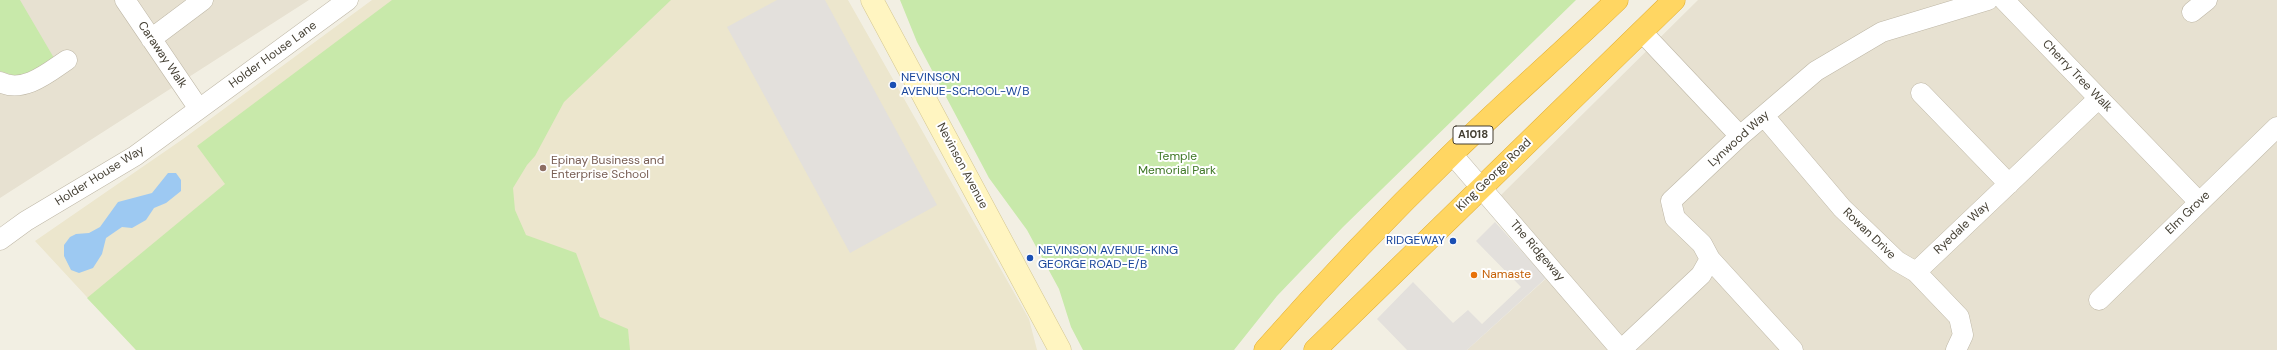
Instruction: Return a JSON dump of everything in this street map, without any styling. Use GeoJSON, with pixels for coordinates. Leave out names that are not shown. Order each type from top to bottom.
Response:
{"type":"FeatureCollection","features":[{"type":"Feature","properties":{"kind":"highway","name":"A1018"},"geometry":{"type":"LineString","coordinates":[[1265,350],[1332,274],[1452,154],[1617,0]]}},
{"type":"Feature","properties":{"kind":"highway","name":"King George Road"},"geometry":{"type":"LineString","coordinates":[[1315,350],[1674,0]]}},
{"type":"Feature","properties":{"kind":"street","name":"Caraway Walk"},"geometry":{"type":"LineString","coordinates":[[125,0],[199,110]]}},
{"type":"Feature","properties":{"kind":"street"},"geometry":{"type":"LineString","coordinates":[[151,39],[203,0]]}},
{"type":"Feature","properties":{"kind":"street","name":"Holder House Lane"},"geometry":{"type":"LineString","coordinates":[[199,110],[348,0]]}},
{"type":"Feature","properties":{"kind":"street","name":"Nevinson Avenue"},"geometry":{"type":"LineString","coordinates":[[872,0],[1055,344]]}},
{"type":"Feature","properties":{"kind":"street","name":"Lynwood Way"},"geometry":{"type":"LineString","coordinates":[[1710,259],[1702,244],[1675,218],[1671,201],[1740,136],[1816,71],[1882,32],[1988,0]]}},
{"type":"Feature","properties":{"kind":"street","name":"Cherry Tree Walk"},"geometry":{"type":"LineString","coordinates":[[2004,0],[2199,202]]}},
{"type":"Feature","properties":{"kind":"street"},"geometry":{"type":"LineString","coordinates":[[1642,32],[1740,136]]}},
{"type":"Feature","properties":{"kind":"street"},"geometry":{"type":"LineString","coordinates":[[0,82],[21,86],[41,78],[67,60]]}},
{"type":"Feature","properties":{"kind":"street"},"geometry":{"type":"LineString","coordinates":[[1921,93],[2009,184]]}},
{"type":"Feature","properties":{"kind":"street","name":"Ryedale Way"},"geometry":{"type":"LineString","coordinates":[[1916,272],[2098,99]]}},
{"type":"Feature","properties":{"kind":"street","name":"Holder House Way"},"geometry":{"type":"LineString","coordinates":[[0,240],[26,221],[135,156],[199,110]]}},
{"type":"Feature","properties":{"kind":"street","name":"Rowan Drive"},"geometry":{"type":"LineString","coordinates":[[1764,116],[1842,208],[1897,261],[1916,272],[1959,317],[1963,335],[1956,350]]}},
{"type":"Feature","properties":{"kind":"street","name":"Elm Grove"},"geometry":{"type":"LineString","coordinates":[[2099,300],[2277,127]]}},
{"type":"Feature","properties":{"kind":"street","name":"The Ridgeway"},"geometry":{"type":"LineString","coordinates":[[1452,154],[1621,350]]}},
{"type":"Feature","properties":{"kind":"street"},"geometry":{"type":"LineString","coordinates":[[1621,350],[1702,275],[1710,259],[1793,350]]}},
{"type":"Feature","properties":{"kind":"shaded area"},"geometry":{"type":"Polygon","coordinates":[[[0,0],[309,0],[0,198],[0,0]]]}},
{"type":"Feature","properties":{"kind":"shaded area","name":"Epinay Business and Enterprise School"},"geometry":{"type":"Polygon","coordinates":[[[372,0],[848,0],[1029,319],[1037,350],[136,350],[35,241],[183,139],[372,0]]]}},
{"type":"Feature","properties":{"kind":"shaded area"},"geometry":{"type":"Polygon","coordinates":[[[777,0],[825,0],[937,205],[850,253],[727,27],[777,0]]]}},
{"type":"Feature","properties":{"kind":"shaded area"},"geometry":{"type":"Polygon","coordinates":[[[1698,0],[2277,0],[2277,350],[1467,350],[1561,265],[1500,196],[1698,0]]]}},
{"type":"Feature","properties":{"kind":"shaded area"},"geometry":{"type":"Polygon","coordinates":[[[1495,222],[1546,278],[1467,350],[1407,350],[1377,319],[1413,282],[1453,323],[1468,310],[1482,324],[1521,287],[1476,241],[1495,222]]]}},
{"type":"Feature","properties":{"kind":"green space"},"geometry":{"type":"Polygon","coordinates":[[[0,0],[20,0],[54,58],[21,78],[0,71],[0,0]]]}},
{"type":"Feature","properties":{"kind":"green space"},"geometry":{"type":"Polygon","coordinates":[[[392,0],[671,0],[564,102],[535,156],[527,165],[513,188],[515,210],[526,235],[576,253],[600,317],[628,329],[630,350],[136,350],[87,298],[225,184],[197,146],[392,0]]]}},
{"type":"Feature","properties":{"kind":"green space","name":"Temple Memorial Park"},"geometry":{"type":"Polygon","coordinates":[[[900,0],[1576,0],[1343,227],[1277,296],[1234,350],[1083,350],[1071,327],[1059,289],[1027,230],[989,178],[917,42],[900,0]]]}},
{"type":"Feature","properties":{"kind":"water"},"geometry":{"type":"Polygon","coordinates":[[[168,173],[176,173],[181,180],[181,191],[166,203],[154,208],[146,220],[132,228],[122,227],[106,238],[102,254],[93,268],[79,273],[71,270],[64,256],[64,245],[70,237],[76,234],[89,233],[100,227],[118,202],[152,193],[168,173]]]}},
{"type":"Feature","properties":{"kind":"place","name":"NEVINSON AVENUE-SCHOOL-W/B"},"geometry":{"type":"Point","coordinates":[893,85]}},
{"type":"Feature","properties":{"kind":"place","name":"Epinay Business and Enterprise School"},"geometry":{"type":"Point","coordinates":[543,168]}},
{"type":"Feature","properties":{"kind":"place","name":"RIDGEWAY"},"geometry":{"type":"Point","coordinates":[1453,241]}},
{"type":"Feature","properties":{"kind":"place","name":"NEVINSON AVENUE-KING GEORGE ROAD-E/B"},"geometry":{"type":"Point","coordinates":[1030,258]}},
{"type":"Feature","properties":{"kind":"place","name":"Namaste"},"geometry":{"type":"Point","coordinates":[1474,275]}}]}
